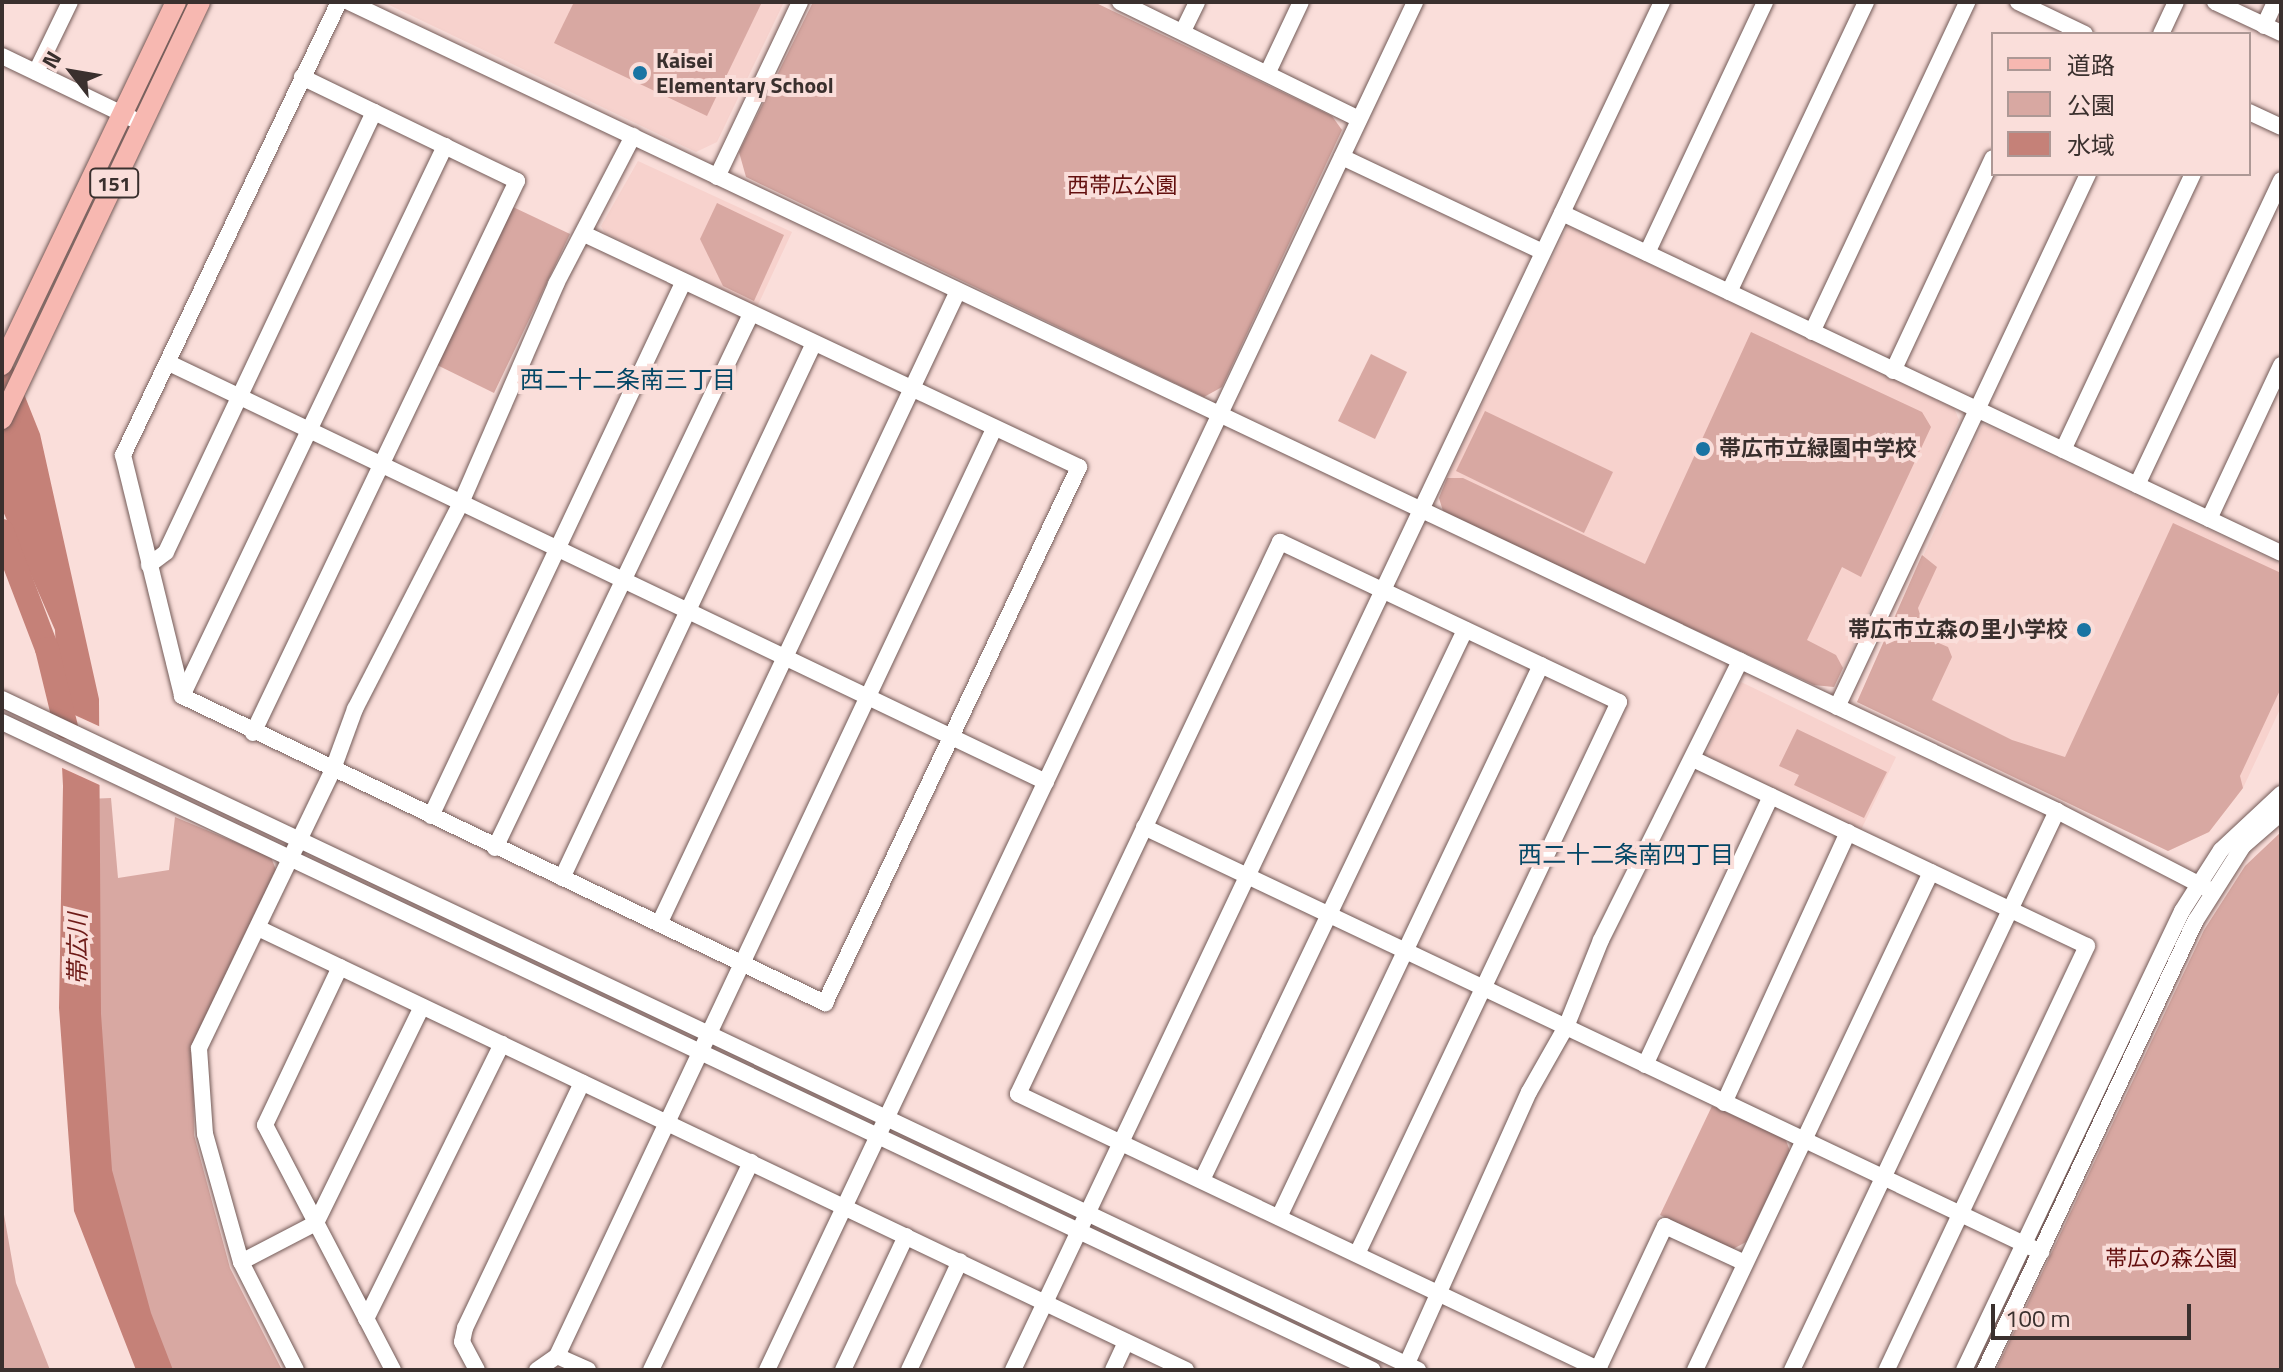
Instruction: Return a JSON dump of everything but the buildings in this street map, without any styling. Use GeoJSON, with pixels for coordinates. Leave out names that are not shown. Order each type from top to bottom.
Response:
{"type":"FeatureCollection","features":[{"type":"Feature","properties":{"kind":"main road","name":"151"},"geometry":{"type":"LineString","coordinates":[[2,419],[133,119],[176,2]]}},
{"type":"Feature","properties":{"kind":"main road","name":"151"},"geometry":{"type":"LineString","coordinates":[[2,365],[133,119],[200,2]]}},
{"type":"Feature","properties":{"kind":"street"},"geometry":{"type":"LineString","coordinates":[[36,72],[70,2]]}},
{"type":"Feature","properties":{"kind":"street"},"geometry":{"type":"LineString","coordinates":[[339,2],[123,455],[182,696],[253,733],[825,1003],[1079,467],[584,234]]}},
{"type":"Feature","properties":{"kind":"street"},"geometry":{"type":"LineString","coordinates":[[349,2],[2057,811],[2205,887]]}},
{"type":"Feature","properties":{"kind":"street"},"geometry":{"type":"LineString","coordinates":[[717,177],[800,2]]}},
{"type":"Feature","properties":{"kind":"street"},"geometry":{"type":"LineString","coordinates":[[1120,2],[1359,119]]}},
{"type":"Feature","properties":{"kind":"street"},"geometry":{"type":"LineString","coordinates":[[1183,31],[1197,2]]}},
{"type":"Feature","properties":{"kind":"street"},"geometry":{"type":"LineString","coordinates":[[1268,72],[1301,2]]}},
{"type":"Feature","properties":{"kind":"street"},"geometry":{"type":"LineString","coordinates":[[767,1370],[1415,2]]}},
{"type":"Feature","properties":{"kind":"street"},"geometry":{"type":"LineString","coordinates":[[1013,1370],[1662,2]]}},
{"type":"Feature","properties":{"kind":"street"},"geometry":{"type":"LineString","coordinates":[[1647,253],[1765,2]]}},
{"type":"Feature","properties":{"kind":"street"},"geometry":{"type":"LineString","coordinates":[[1729,292],[1866,2]]}},
{"type":"Feature","properties":{"kind":"street"},"geometry":{"type":"LineString","coordinates":[[1812,332],[1967,2]]}},
{"type":"Feature","properties":{"kind":"street"},"geometry":{"type":"LineString","coordinates":[[2018,2],[2054,28],[2075,32]]}},
{"type":"Feature","properties":{"kind":"street"},"geometry":{"type":"LineString","coordinates":[[2162,32],[2176,2]]}},
{"type":"Feature","properties":{"kind":"street"},"geometry":{"type":"LineString","coordinates":[[2215,2],[2281,33]]}},
{"type":"Feature","properties":{"kind":"street"},"geometry":{"type":"LineString","coordinates":[[2264,26],[2275,2]]}},
{"type":"Feature","properties":{"kind":"street"},"geometry":{"type":"LineString","coordinates":[[2,56],[133,119]]}},
{"type":"Feature","properties":{"kind":"street"},"geometry":{"type":"LineString","coordinates":[[253,733],[517,181],[302,77]]}},
{"type":"Feature","properties":{"kind":"street"},"geometry":{"type":"LineString","coordinates":[[149,565],[166,552],[374,112]]}},
{"type":"Feature","properties":{"kind":"street"},"geometry":{"type":"LineString","coordinates":[[2251,113],[2281,127]]}},
{"type":"Feature","properties":{"kind":"street"},"geometry":{"type":"LineString","coordinates":[[296,1370],[241,1262],[205,1134],[199,1048],[333,769],[355,709],[461,503],[485,435],[633,136]]}},
{"type":"Feature","properties":{"kind":"street"},"geometry":{"type":"LineString","coordinates":[[182,696],[445,146]]}},
{"type":"Feature","properties":{"kind":"street"},"geometry":{"type":"LineString","coordinates":[[1342,157],[1543,252]]}},
{"type":"Feature","properties":{"kind":"street"},"geometry":{"type":"LineString","coordinates":[[1893,371],[1991,162]]}},
{"type":"Feature","properties":{"kind":"street"},"geometry":{"type":"LineString","coordinates":[[1837,707],[1938,487],[1980,412],[2087,176]]}},
{"type":"Feature","properties":{"kind":"street"},"geometry":{"type":"LineString","coordinates":[[2063,450],[2192,176]]}},
{"type":"Feature","properties":{"kind":"street"},"geometry":{"type":"LineString","coordinates":[[2137,485],[2281,180]]}},
{"type":"Feature","properties":{"kind":"street"},"geometry":{"type":"LineString","coordinates":[[1562,213],[2281,553]]}},
{"type":"Feature","properties":{"kind":"street"},"geometry":{"type":"LineString","coordinates":[[431,816],[683,283]]}},
{"type":"Feature","properties":{"kind":"street"},"geometry":{"type":"LineString","coordinates":[[659,924],[958,291]]}},
{"type":"Feature","properties":{"kind":"street"},"geometry":{"type":"LineString","coordinates":[[495,848],[751,314]]}},
{"type":"Feature","properties":{"kind":"street"},"geometry":{"type":"LineString","coordinates":[[562,878],[814,343]]}},
{"type":"Feature","properties":{"kind":"street"},"geometry":{"type":"LineString","coordinates":[[169,363],[1046,782]]}},
{"type":"Feature","properties":{"kind":"street"},"geometry":{"type":"LineString","coordinates":[[2209,519],[2281,365]]}},
{"type":"Feature","properties":{"kind":"street"},"geometry":{"type":"LineString","coordinates":[[537,1370],[557,1356],[994,429]]}},
{"type":"Feature","properties":{"kind":"street"},"geometry":{"type":"LineString","coordinates":[[1357,1254],[1619,702],[1280,542],[1018,1094],[1599,1369],[1665,1226],[1745,1263]]}},
{"type":"Feature","properties":{"kind":"street"},"geometry":{"type":"LineString","coordinates":[[1202,1180],[1465,630]]}},
{"type":"Feature","properties":{"kind":"street"},"geometry":{"type":"LineString","coordinates":[[2,699],[143,767],[294,848],[704,1042],[886,1119],[1410,1368],[1439,1293],[1529,1092],[1566,1027],[1601,940],[1740,661]]}},
{"type":"Feature","properties":{"kind":"street"},"geometry":{"type":"LineString","coordinates":[[1279,1217],[1541,665]]}},
{"type":"Feature","properties":{"kind":"street"},"geometry":{"type":"LineString","coordinates":[[2,722],[146,788],[294,848]]}},
{"type":"Feature","properties":{"kind":"street"},"geometry":{"type":"LineString","coordinates":[[1693,759],[2087,946],[1887,1370]]}},
{"type":"Feature","properties":{"kind":"street"},"geometry":{"type":"LineString","coordinates":[[1964,1370],[2024,1244],[2205,887],[2251,817],[2281,794]]}},
{"type":"Feature","properties":{"kind":"street"},"geometry":{"type":"LineString","coordinates":[[1645,1065],[1771,796]]}},
{"type":"Feature","properties":{"kind":"street"},"geometry":{"type":"LineString","coordinates":[[1792,1370],[2057,811]]}},
{"type":"Feature","properties":{"kind":"street"},"geometry":{"type":"LineString","coordinates":[[1985,1370],[2205,887],[2243,846],[2281,813]]}},
{"type":"Feature","properties":{"kind":"street"},"geometry":{"type":"LineString","coordinates":[[1144,827],[2041,1252]]}},
{"type":"Feature","properties":{"kind":"street"},"geometry":{"type":"LineString","coordinates":[[1724,1103],[1848,832]]}},
{"type":"Feature","properties":{"kind":"street"},"geometry":{"type":"LineString","coordinates":[[1695,1370],[1931,872]]}},
{"type":"Feature","properties":{"kind":"street"},"geometry":{"type":"LineString","coordinates":[[258,928],[1186,1370]]}},
{"type":"Feature","properties":{"kind":"street"},"geometry":{"type":"LineString","coordinates":[[340,967],[265,1125],[393,1370]]}},
{"type":"Feature","properties":{"kind":"street"},"geometry":{"type":"LineString","coordinates":[[241,1262],[316,1223],[422,1007]]}},
{"type":"Feature","properties":{"kind":"street"},"geometry":{"type":"LineString","coordinates":[[704,1042],[878,1136],[1373,1370]]}},
{"type":"Feature","properties":{"kind":"street"},"geometry":{"type":"LineString","coordinates":[[366,1319],[502,1044]]}},
{"type":"Feature","properties":{"kind":"street"},"geometry":{"type":"LineString","coordinates":[[477,1370],[462,1342],[465,1328],[582,1083]]}},
{"type":"Feature","properties":{"kind":"street"},"geometry":{"type":"LineString","coordinates":[[651,1370],[751,1162]]}},
{"type":"Feature","properties":{"kind":"street"},"geometry":{"type":"LineString","coordinates":[[843,1370],[906,1236]]}},
{"type":"Feature","properties":{"kind":"street"},"geometry":{"type":"LineString","coordinates":[[909,1370],[960,1261]]}},
{"type":"Feature","properties":{"kind":"street"},"geometry":{"type":"LineString","coordinates":[[1113,1370],[1126,1342]]}},
{"type":"Feature","properties":{"kind":"street"},"geometry":{"type":"LineString","coordinates":[[557,1356],[588,1370]]}},
{"type":"Feature","properties":{"kind":"shaded area","name":"Kaisei Elementary School"},"geometry":{"type":"Polygon","coordinates":[[[383,2],[784,2],[717,142],[696,152],[383,2]]]}},
{"type":"Feature","properties":{"kind":"shaded area"},"geometry":{"type":"Polygon","coordinates":[[[638,161],[792,232],[757,307],[605,233],[601,226],[638,161]]]}},
{"type":"Feature","properties":{"kind":"shaded area","name":"帯広市立緑園中学校"},"geometry":{"type":"Polygon","coordinates":[[[1568,226],[1954,408],[1959,420],[1834,687],[1814,685],[1444,514],[1439,498],[1447,478],[1568,226]]]}},
{"type":"Feature","properties":{"kind":"shaded area","name":"帯広市立森の里小学校"},"geometry":{"type":"Polygon","coordinates":[[[1983,424],[2281,564],[2281,707],[2243,788],[2209,832],[2168,851],[1857,702],[1983,424]]]}},
{"type":"Feature","properties":{"kind":"shaded area"},"geometry":{"type":"Polygon","coordinates":[[[1741,682],[1896,757],[1861,830],[1705,755],[1741,682]]]}},
{"type":"Feature","properties":{"kind":"green space"},"geometry":{"type":"Polygon","coordinates":[[[574,2],[762,2],[707,116],[554,43],[574,2]]]}},
{"type":"Feature","properties":{"kind":"green space","name":"西帯広公園"},"geometry":{"type":"Polygon","coordinates":[[[813,2],[1094,2],[1332,116],[1342,130],[1222,387],[1204,397],[746,177],[739,152],[813,2]]]}},
{"type":"Feature","properties":{"kind":"green space"},"geometry":{"type":"Polygon","coordinates":[[[717,203],[784,235],[754,301],[723,286],[700,239],[717,203]]]}},
{"type":"Feature","properties":{"kind":"green space"},"geometry":{"type":"Polygon","coordinates":[[[513,207],[570,234],[494,393],[437,365],[513,207]]]}},
{"type":"Feature","properties":{"kind":"green space"},"geometry":{"type":"Polygon","coordinates":[[[1751,332],[1922,412],[1931,427],[1861,577],[1842,567],[1807,640],[1836,655],[1843,668],[1834,687],[1814,685],[1444,514],[1439,498],[1447,478],[1463,478],[1645,564],[1751,332]]]}},
{"type":"Feature","properties":{"kind":"green space"},"geometry":{"type":"Polygon","coordinates":[[[1371,354],[1407,372],[1375,439],[1338,421],[1371,354]]]}},
{"type":"Feature","properties":{"kind":"green space"},"geometry":{"type":"Polygon","coordinates":[[[1485,411],[1613,472],[1584,533],[1456,471],[1485,411]]]}},
{"type":"Feature","properties":{"kind":"green space"},"geometry":{"type":"Polygon","coordinates":[[[2173,523],[2281,573],[2281,688],[2240,776],[2243,788],[2209,832],[2168,851],[1857,702],[1922,555],[1937,567],[1918,608],[1927,638],[1948,647],[1952,657],[1932,700],[2012,740],[2065,757],[2173,523]]]}},
{"type":"Feature","properties":{"kind":"green space"},"geometry":{"type":"Polygon","coordinates":[[[1797,729],[1887,772],[1864,818],[1794,785],[1799,775],[1779,766],[1797,729]]]}},
{"type":"Feature","properties":{"kind":"green space"},"geometry":{"type":"Polygon","coordinates":[[[111,798],[118,878],[169,870],[175,817],[271,857],[276,870],[193,1045],[194,1135],[230,1268],[282,1370],[163,1370],[106,1192],[87,799],[111,798]]]}},
{"type":"Feature","properties":{"kind":"green space","name":"帯広の森公園"},"geometry":{"type":"Polygon","coordinates":[[[2281,832],[2281,1370],[1996,1370],[2204,930],[2245,866],[2281,832]]]}},
{"type":"Feature","properties":{"kind":"green space"},"geometry":{"type":"Polygon","coordinates":[[[1712,1106],[1785,1138],[1790,1151],[1746,1242],[1733,1249],[1660,1215],[1712,1106]]]}},
{"type":"Feature","properties":{"kind":"green space"},"geometry":{"type":"Polygon","coordinates":[[[2,1203],[16,1283],[50,1370],[2,1370],[2,1203]]]}},
{"type":"Feature","properties":{"kind":"water"},"geometry":{"type":"Polygon","coordinates":[[[2,339],[40,434],[99,699],[101,1014],[112,1170],[151,1313],[173,1370],[136,1370],[74,1211],[59,1008],[63,786],[55,630],[2,509],[2,339]]]}},
{"type":"Feature","properties":{"kind":"pier"},"geometry":{"type":"Polygon","coordinates":[[[55,706],[103,728],[104,787],[58,766],[55,706]]]}},
{"type":"Feature","properties":{"kind":"waterway","name":"帯広川"},"geometry":{"type":"LineString","coordinates":[[2,531],[47,649],[66,727]]}},
{"type":"Feature","properties":{"kind":"place","name":"Kaisei Elementary School"},"geometry":{"type":"Point","coordinates":[640,73]}},
{"type":"Feature","properties":{"kind":"place","name":"帯広市立緑園中学校"},"geometry":{"type":"Point","coordinates":[1703,449]}},
{"type":"Feature","properties":{"kind":"place","name":"帯広市立森の里小学校"},"geometry":{"type":"Point","coordinates":[2084,630]}},
{"type":"Feature","properties":{"kind":"district","name":"西二十二条南三丁目"},"geometry":{"type":"Point","coordinates":[628,380]}},
{"type":"Feature","properties":{"kind":"district","name":"西二十二条南四丁目"},"geometry":{"type":"Point","coordinates":[1626,855]}}]}
